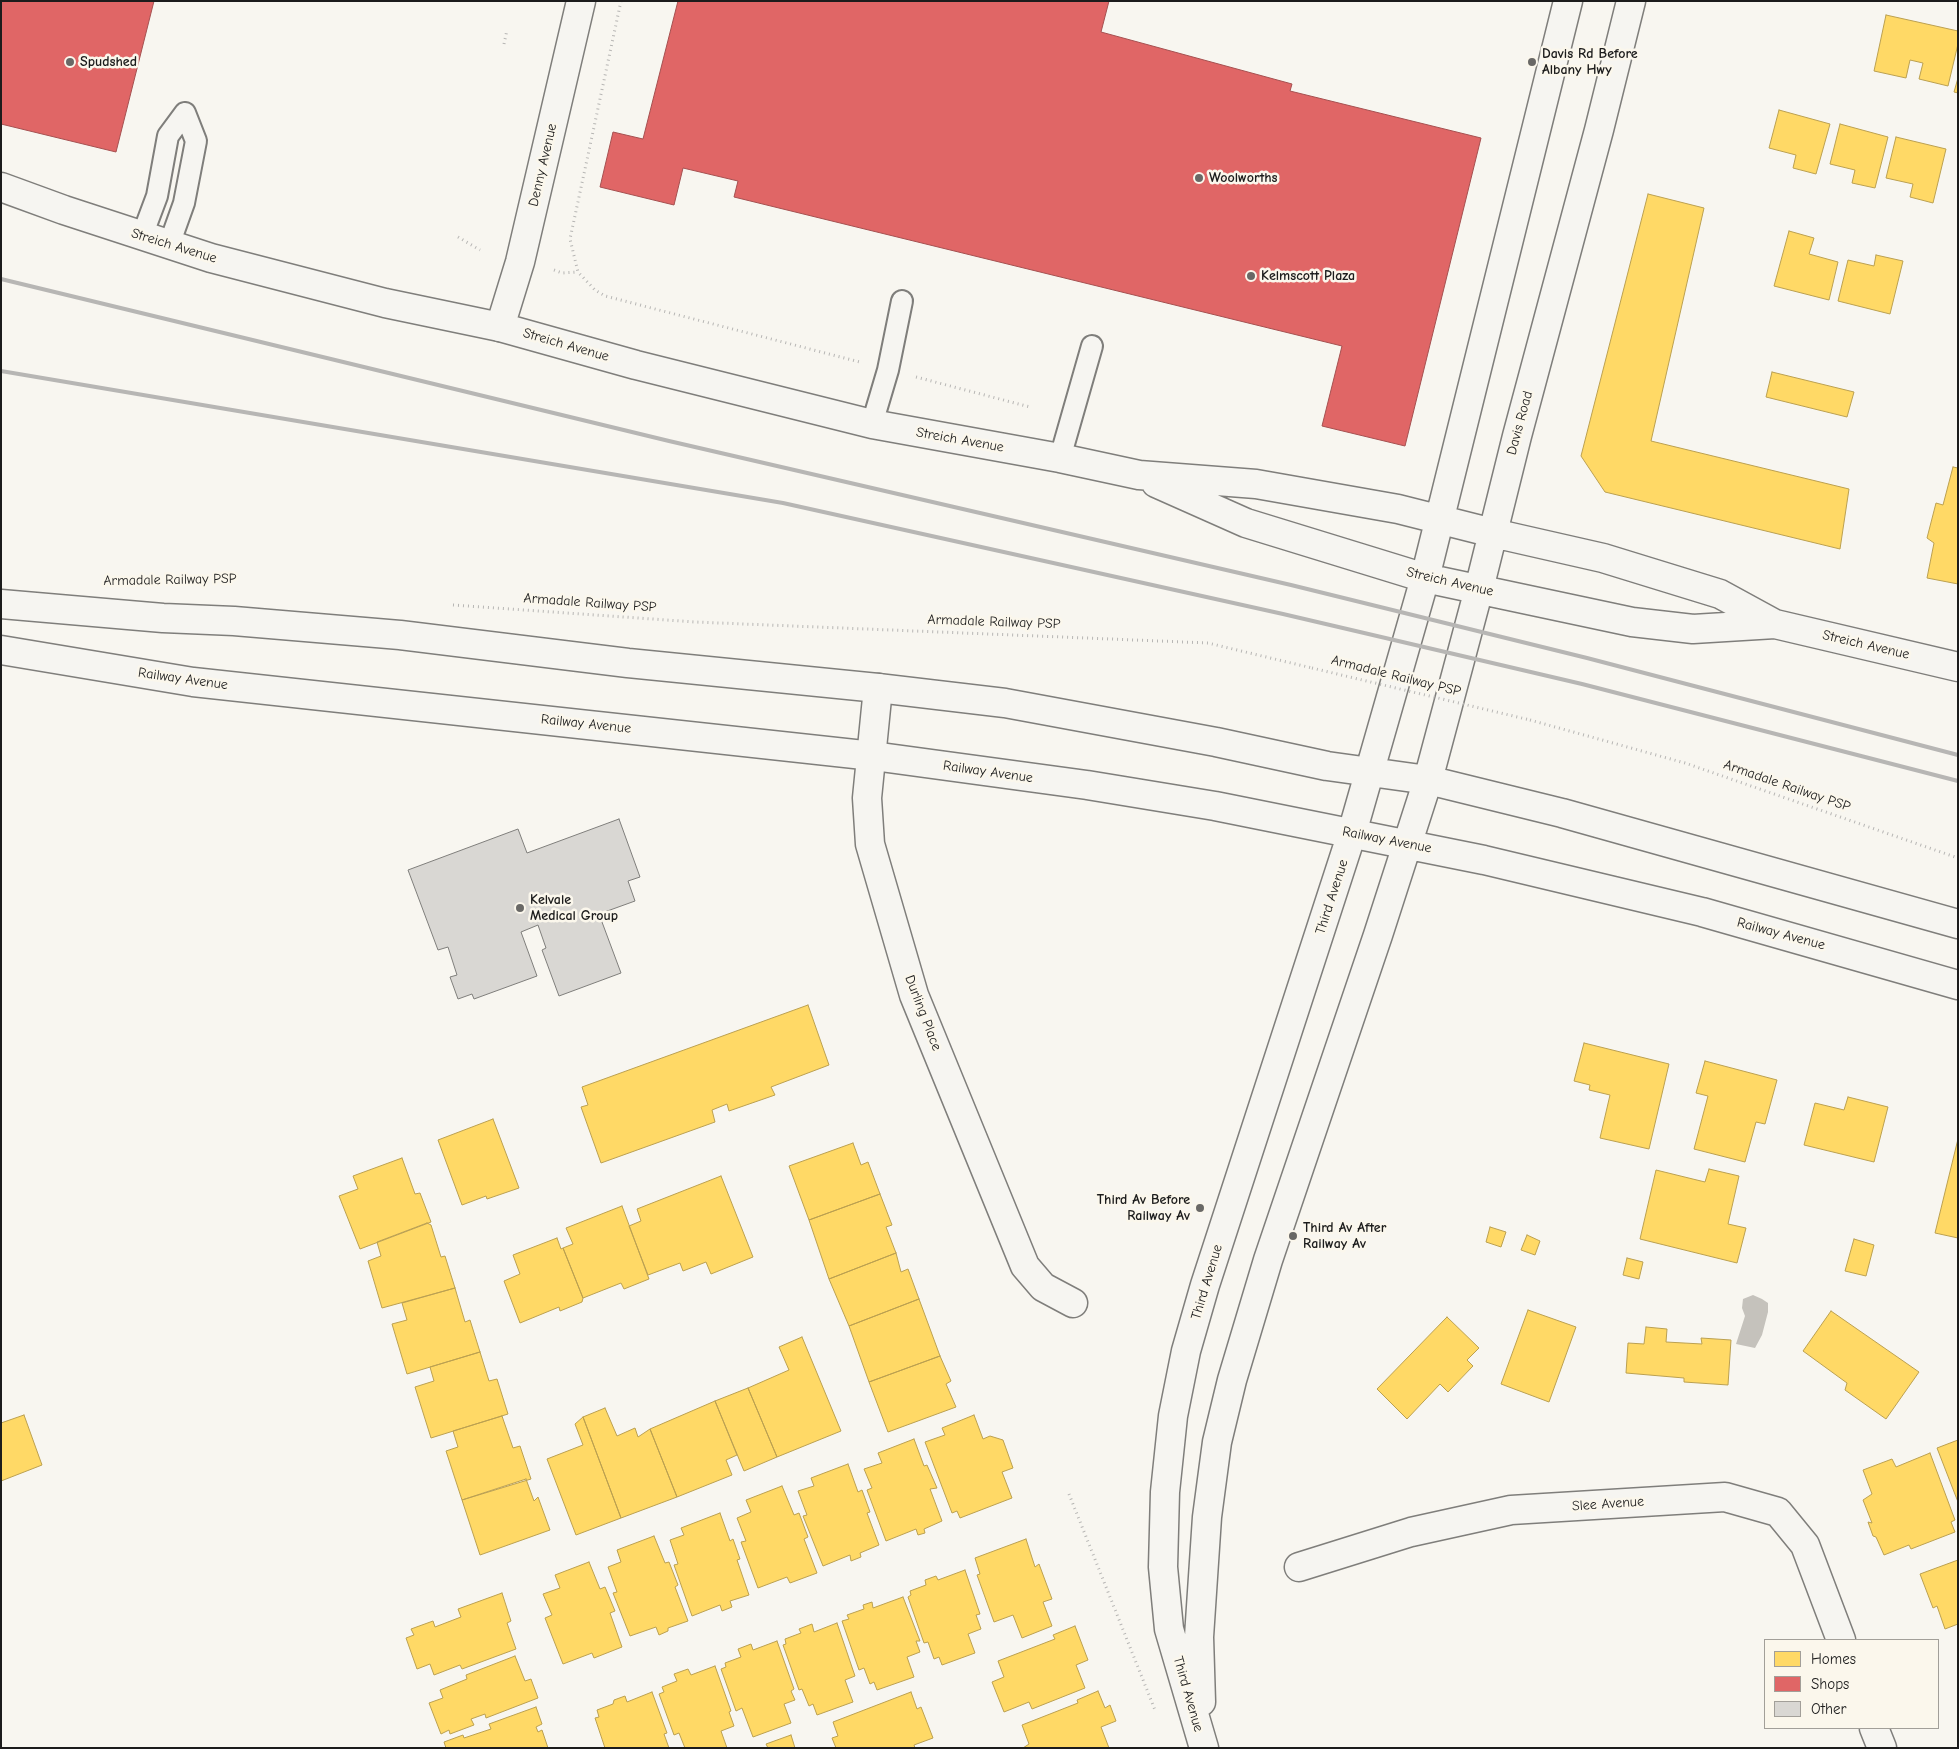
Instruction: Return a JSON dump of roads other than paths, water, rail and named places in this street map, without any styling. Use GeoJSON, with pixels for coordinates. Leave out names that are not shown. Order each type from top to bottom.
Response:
{"type":"FeatureCollection","features":[{"type":"Feature","properties":{"kind":"main road","name":"Denny Avenue"},"geometry":{"type":"LineString","coordinates":[[500,327],[520,262],[581,1]]}},
{"type":"Feature","properties":{"kind":"main road"},"geometry":{"type":"LineString","coordinates":[[1352,833],[1441,519],[1568,1]]}},
{"type":"Feature","properties":{"kind":"main road","name":"Davis Road"},"geometry":{"type":"LineString","coordinates":[[1409,844],[1479,589],[1516,436],[1599,130],[1631,1]]}},
{"type":"Feature","properties":{"kind":"main road","name":"Streich Avenue"},"geometry":{"type":"LineString","coordinates":[[1,187],[211,258],[385,303],[500,327],[636,365],[872,424],[1060,458],[1139,475],[1256,484],[1380,505],[1603,558],[1720,594],[1775,624],[1958,667]]}},
{"type":"Feature","properties":{"kind":"main road","name":"Streich Avenue"},"geometry":{"type":"LineString","coordinates":[[1139,475],[1246,523],[1425,578],[1632,622],[1693,629],[1775,624]]}},
{"type":"Feature","properties":{"kind":"main road"},"geometry":{"type":"LineString","coordinates":[[1,604],[154,618],[234,621],[400,635],[628,663],[878,688],[1005,703],[1216,742],[1327,766],[1428,780],[1562,813],[1958,924]]}},
{"type":"Feature","properties":{"kind":"main road","name":"Railway Avenue"},"geometry":{"type":"LineString","coordinates":[[1,650],[193,682],[873,756],[1126,791],[1215,806],[1484,860],[1702,912],[1958,985]]}},
{"type":"Feature","properties":{"kind":"main road","name":"Durling Place"},"geometry":{"type":"LineString","coordinates":[[878,688],[873,756],[867,798],[870,844],[914,995],[1025,1266],[1042,1287],[1073,1303]]}},
{"type":"Feature","properties":{"kind":"main road","name":"Third Avenue"},"geometry":{"type":"LineString","coordinates":[[1203,1746],[1169,1629],[1163,1567],[1165,1492],[1173,1416],[1186,1351],[1205,1284],[1352,833]]}},
{"type":"Feature","properties":{"kind":"main road","name":"Third Avenue"},"geometry":{"type":"LineString","coordinates":[[1203,1746],[1199,1637],[1207,1517],[1217,1442],[1232,1380],[1268,1260],[1409,844]]}},
{"type":"Feature","properties":{"kind":"main road","name":"Slee Avenue"},"geometry":{"type":"LineString","coordinates":[[1299,1567],[1411,1532],[1511,1510],[1725,1497],[1778,1512],[1804,1545],[1841,1639]]}},
{"type":"Feature","properties":{"kind":"main road"},"geometry":{"type":"LineString","coordinates":[[1874,1729],[1882,1748]]}},
{"type":"Feature","properties":{"kind":"lane"},"geometry":{"type":"LineString","coordinates":[[142,236],[157,196],[168,136],[185,114],[196,141],[184,203],[169,245]]}},
{"type":"Feature","properties":{"kind":"lane"},"geometry":{"type":"LineString","coordinates":[[872,424],[888,370],[902,301]]}},
{"type":"Feature","properties":{"kind":"lane"},"geometry":{"type":"LineString","coordinates":[[1060,458],[1092,346]]}},
{"type":"Feature","properties":{"kind":"railway"},"geometry":{"type":"LineString","coordinates":[[1,279],[669,441],[1291,585],[1587,658],[1958,755]]}},
{"type":"Feature","properties":{"kind":"railway"},"geometry":{"type":"LineString","coordinates":[[1,371],[783,503],[1283,614],[1582,684],[1958,781]]}},
{"type":"Feature","properties":{"kind":"place","name":"Spudshed"},"geometry":{"type":"Point","coordinates":[70,62]}},
{"type":"Feature","properties":{"kind":"place","name":"Davis Rd Before Albany Hwy"},"geometry":{"type":"Point","coordinates":[1532,62]}},
{"type":"Feature","properties":{"kind":"place","name":"Woolworths"},"geometry":{"type":"Point","coordinates":[1199,178]}},
{"type":"Feature","properties":{"kind":"place","name":"Kelmscott Plaza"},"geometry":{"type":"Point","coordinates":[1251,276]}},
{"type":"Feature","properties":{"kind":"place","name":"Kelvale Medical Group"},"geometry":{"type":"Point","coordinates":[520,908]}},
{"type":"Feature","properties":{"kind":"place","name":"Third Av Before Railway Av"},"geometry":{"type":"Point","coordinates":[1200,1208]}},
{"type":"Feature","properties":{"kind":"place","name":"Third Av After Railway Av"},"geometry":{"type":"Point","coordinates":[1293,1236]}}]}
